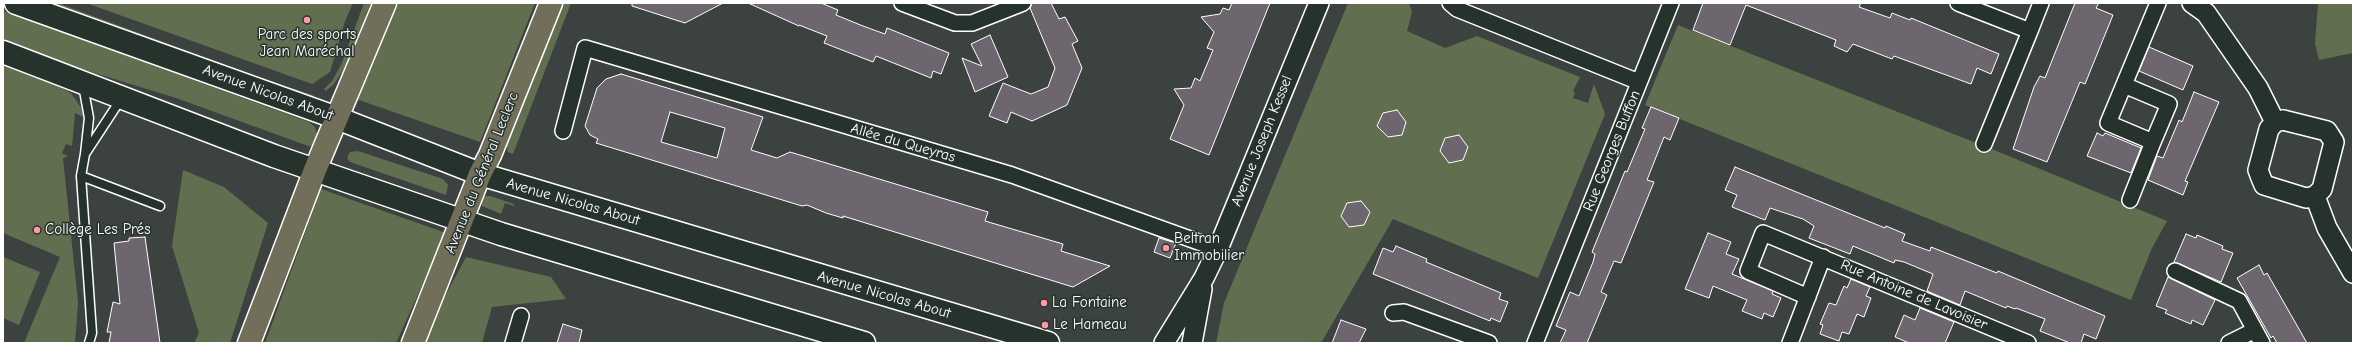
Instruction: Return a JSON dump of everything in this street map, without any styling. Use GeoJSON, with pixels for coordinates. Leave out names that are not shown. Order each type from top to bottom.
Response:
{"type":"FeatureCollection","features":[{"type":"Feature","properties":{"kind":"main road","name":"Avenue Nicolas About"},"geometry":{"type":"LineString","coordinates":[[16,3],[337,118],[480,174],[1048,343]]}},
{"type":"Feature","properties":{"kind":"main road"},"geometry":{"type":"LineString","coordinates":[[249,343],[315,170],[385,3]]}},
{"type":"Feature","properties":{"kind":"main road","name":"Avenue du Général Leclerc"},"geometry":{"type":"LineString","coordinates":[[413,343],[480,174],[490,155],[551,3]]}},
{"type":"Feature","properties":{"kind":"main road"},"geometry":{"type":"LineString","coordinates":[[3,52],[121,99],[315,170],[462,221],[864,343]]}},
{"type":"Feature","properties":{"kind":"street"},"geometry":{"type":"LineString","coordinates":[[902,3],[956,24],[972,23],[1023,3]]}},
{"type":"Feature","properties":{"kind":"street","name":"Avenue Joseph Kessel"},"geometry":{"type":"LineString","coordinates":[[1164,343],[1204,278],[1218,249],[1319,3]]}},
{"type":"Feature","properties":{"kind":"street","name":"Rue Georges Buffon"},"geometry":{"type":"LineString","coordinates":[[1450,3],[1457,9],[1639,82],[1535,343]]}},
{"type":"Feature","properties":{"kind":"street"},"geometry":{"type":"LineString","coordinates":[[1639,82],[1671,3]]}},
{"type":"Feature","properties":{"kind":"street"},"geometry":{"type":"LineString","coordinates":[[1958,3],[2030,31]]}},
{"type":"Feature","properties":{"kind":"street"},"geometry":{"type":"LineString","coordinates":[[1984,144],[2041,3]]}},
{"type":"Feature","properties":{"kind":"street"},"geometry":{"type":"LineString","coordinates":[[2153,142],[2108,123],[2158,3]]}},
{"type":"Feature","properties":{"kind":"street"},"geometry":{"type":"LineString","coordinates":[[2192,3],[2206,13],[2258,88],[2275,122]]}},
{"type":"Feature","properties":{"kind":"street","name":"Allée du Queyras"},"geometry":{"type":"LineString","coordinates":[[563,130],[585,48],[1012,175],[1218,249]]}},
{"type":"Feature","properties":{"kind":"street"},"geometry":{"type":"LineString","coordinates":[[2124,85],[2169,104],[2130,200]]}},
{"type":"Feature","properties":{"kind":"street"},"geometry":{"type":"LineString","coordinates":[[2283,120],[2327,131],[2334,142],[2322,189],[2315,196],[2306,198],[2264,185],[2258,170],[2269,129],[2275,122],[2283,120]]}},
{"type":"Feature","properties":{"kind":"street"},"geometry":{"type":"LineString","coordinates":[[2315,196],[2327,228],[2353,273]]}},
{"type":"Feature","properties":{"kind":"street","name":"Rue Antoine de Lavoisier"},"geometry":{"type":"LineString","coordinates":[[1808,297],[1748,271],[1764,233],[2028,343]]}},
{"type":"Feature","properties":{"kind":"street","name":"Rue Antoine de Lavoisier"},"geometry":{"type":"LineString","coordinates":[[1790,343],[1822,257]]}},
{"type":"Feature","properties":{"kind":"street"},"geometry":{"type":"LineString","coordinates":[[2175,271],[2239,301],[2259,337],[2229,343]]}},
{"type":"Feature","properties":{"kind":"street","name":"Avenue Joseph Kessel"},"geometry":{"type":"LineString","coordinates":[[1192,343],[1204,278]]}},
{"type":"Feature","properties":{"kind":"street"},"geometry":{"type":"LineString","coordinates":[[1394,313],[1404,312],[1489,343]]}},
{"type":"Feature","properties":{"kind":"street"},"geometry":{"type":"LineString","coordinates":[[513,343],[521,316]]}},
{"type":"Feature","properties":{"kind":"lane"},"geometry":{"type":"LineString","coordinates":[[83,84],[89,118],[81,176],[92,333],[89,343]]}},
{"type":"Feature","properties":{"kind":"lane"},"geometry":{"type":"LineString","coordinates":[[85,154],[121,99]]}},
{"type":"Feature","properties":{"kind":"lane"},"geometry":{"type":"LineString","coordinates":[[81,176],[160,206]]}},
{"type":"Feature","properties":{"kind":"green space"},"geometry":{"type":"Polygon","coordinates":[[[45,3],[58,3],[252,75],[315,96],[308,97],[45,3]]]}},
{"type":"Feature","properties":{"kind":"green space"},"geometry":{"type":"Polygon","coordinates":[[[86,3],[353,3],[345,21],[330,72],[312,84],[86,3]]]}},
{"type":"Feature","properties":{"kind":"green space"},"geometry":{"type":"Polygon","coordinates":[[[364,3],[371,3],[345,67],[334,84],[326,91],[324,89],[332,81],[341,65],[364,3]]]}},
{"type":"Feature","properties":{"kind":"green space"},"geometry":{"type":"Polygon","coordinates":[[[395,3],[535,3],[480,142],[356,99],[395,3]]]}},
{"type":"Feature","properties":{"kind":"green space"},"geometry":{"type":"Polygon","coordinates":[[[557,3],[571,3],[513,154],[508,152],[505,139],[557,3]]]}},
{"type":"Feature","properties":{"kind":"green space"},"geometry":{"type":"Polygon","coordinates":[[[1348,3],[1409,3],[1412,12],[1407,31],[1445,48],[1477,36],[1580,77],[1573,91],[1575,93],[1573,98],[1588,103],[1594,84],[1605,114],[1538,278],[1393,219],[1321,343],[1216,343],[1224,303],[1348,3]]]}},
{"type":"Feature","properties":{"kind":"green space"},"geometry":{"type":"Polygon","coordinates":[[[2318,3],[2353,3],[2353,53],[2319,60],[2315,44],[2318,3]]]}},
{"type":"Feature","properties":{"kind":"green space"},"geometry":{"type":"Polygon","coordinates":[[[3,11],[309,122],[315,127],[317,135],[311,147],[176,98],[36,55],[3,41],[3,11]]]}},
{"type":"Feature","properties":{"kind":"green space"},"geometry":{"type":"Polygon","coordinates":[[[1678,25],[1994,150],[2167,221],[2152,248],[2131,300],[1645,105],[1678,25]]]}},
{"type":"Feature","properties":{"kind":"green space","name":"Collège Les Prés"},"geometry":{"type":"Polygon","coordinates":[[[3,64],[37,75],[71,93],[82,109],[83,117],[75,113],[72,146],[66,144],[62,153],[68,156],[63,158],[78,302],[75,343],[24,343],[60,257],[3,233],[3,64]]]}},
{"type":"Feature","properties":{"kind":"green space"},"geometry":{"type":"Polygon","coordinates":[[[358,151],[443,179],[448,185],[446,195],[350,162],[347,158],[350,152],[358,151]]]}},
{"type":"Feature","properties":{"kind":"green space"},"geometry":{"type":"Polygon","coordinates":[[[183,170],[224,187],[268,223],[230,343],[194,343],[199,333],[172,246],[183,170]]]}},
{"type":"Feature","properties":{"kind":"green space"},"geometry":{"type":"Polygon","coordinates":[[[321,189],[446,233],[396,343],[265,343],[321,189]]]}},
{"type":"Feature","properties":{"kind":"green space"},"geometry":{"type":"Polygon","coordinates":[[[484,196],[490,196],[514,204],[514,206],[505,203],[501,214],[482,206],[480,200],[484,196]]]}},
{"type":"Feature","properties":{"kind":"green space"},"geometry":{"type":"Polygon","coordinates":[[[3,257],[40,272],[19,325],[3,318],[3,257]]]}},
{"type":"Feature","properties":{"kind":"green space"},"geometry":{"type":"Polygon","coordinates":[[[466,257],[551,277],[566,299],[492,307],[482,343],[426,343],[444,298],[466,257]]]}},
{"type":"Feature","properties":{"kind":"building"},"geometry":{"type":"Polygon","coordinates":[[[632,3],[723,3],[685,23],[632,6],[632,3]]]}},
{"type":"Feature","properties":{"kind":"building"},"geometry":{"type":"Polygon","coordinates":[[[748,3],[821,3],[838,10],[836,15],[863,26],[885,34],[887,28],[949,53],[941,74],[933,71],[931,78],[876,56],[873,62],[824,43],[827,36],[799,26],[748,3]]]}},
{"type":"Feature","properties":{"kind":"building"},"geometry":{"type":"Polygon","coordinates":[[[1032,3],[1051,3],[1059,19],[1065,17],[1078,41],[1072,44],[1082,68],[1067,105],[1032,121],[1011,112],[1007,123],[989,116],[1003,83],[1031,94],[1048,87],[1055,68],[1030,8],[1032,3]]]}},
{"type":"Feature","properties":{"kind":"building"},"geometry":{"type":"Polygon","coordinates":[[[1232,3],[1270,3],[1209,155],[1170,139],[1184,105],[1174,89],[1191,88],[1195,78],[1200,81],[1213,50],[1207,48],[1214,32],[1201,17],[1220,14],[1223,8],[1229,10],[1232,3]]]}},
{"type":"Feature","properties":{"kind":"building"},"geometry":{"type":"Polygon","coordinates":[[[1703,3],[1861,3],[1859,7],[1890,18],[1892,13],[1910,20],[1911,18],[1999,54],[1991,74],[1977,68],[1971,84],[1894,56],[1892,59],[1853,44],[1847,52],[1834,46],[1836,40],[1746,5],[1730,45],[1693,30],[1703,3]]]}},
{"type":"Feature","properties":{"kind":"building"},"geometry":{"type":"Polygon","coordinates":[[[2075,3],[2099,3],[2096,8],[2113,15],[2085,84],[2080,82],[2047,162],[2013,149],[2034,87],[2040,76],[2045,78],[2075,3]]]}},
{"type":"Feature","properties":{"kind":"building"},"geometry":{"type":"Polygon","coordinates":[[[990,35],[1008,77],[975,92],[962,58],[982,66],[971,44],[990,35]]]}},
{"type":"Feature","properties":{"kind":"building"},"geometry":{"type":"Polygon","coordinates":[[[2149,47],[2193,66],[2183,90],[2139,71],[2149,47]]]}},
{"type":"Feature","properties":{"kind":"building"},"geometry":{"type":"Polygon","coordinates":[[[621,74],[763,117],[751,150],[777,158],[790,152],[988,212],[985,221],[1063,244],[1061,251],[1110,266],[1073,287],[843,216],[843,218],[826,213],[807,205],[802,206],[596,143],[598,139],[590,135],[585,126],[597,88],[606,79],[621,74]],[[670,112],[661,142],[717,158],[725,128],[670,112]]]}},
{"type":"Feature","properties":{"kind":"building"},"geometry":{"type":"Polygon","coordinates":[[[2194,92],[2219,102],[2185,181],[2188,182],[2183,195],[2148,180],[2157,156],[2163,158],[2179,120],[2182,122],[2194,92]]]}},
{"type":"Feature","properties":{"kind":"building"},"geometry":{"type":"Polygon","coordinates":[[[1651,107],[1679,118],[1670,140],[1664,137],[1647,180],[1654,182],[1621,263],[1614,261],[1601,292],[1607,295],[1587,343],[1560,343],[1566,330],[1556,326],[1570,292],[1579,296],[1593,262],[1595,254],[1592,252],[1625,171],[1627,172],[1645,129],[1642,128],[1651,107]]]}},
{"type":"Feature","properties":{"kind":"building"},"geometry":{"type":"Polygon","coordinates":[[[1397,110],[1406,122],[1402,135],[1388,137],[1377,126],[1383,113],[1397,110]]]}},
{"type":"Feature","properties":{"kind":"building"},"geometry":{"type":"Polygon","coordinates":[[[2097,133],[2103,136],[2105,133],[2141,148],[2131,173],[2087,156],[2097,133]]]}},
{"type":"Feature","properties":{"kind":"building"},"geometry":{"type":"Polygon","coordinates":[[[1459,135],[1468,147],[1463,160],[1449,163],[1440,151],[1445,138],[1459,135]]]}},
{"type":"Feature","properties":{"kind":"building"},"geometry":{"type":"Polygon","coordinates":[[[1735,167],[1885,228],[1886,226],[1905,234],[1902,241],[1930,251],[1931,247],[1997,273],[1998,271],[2105,316],[2096,339],[2084,334],[2081,343],[2070,343],[2040,331],[2045,319],[2016,308],[2007,306],[2006,308],[1965,291],[1960,305],[1927,291],[1933,274],[1904,262],[1895,260],[1894,263],[1853,246],[1850,254],[1809,238],[1814,226],[1803,219],[1770,208],[1765,220],[1732,207],[1737,195],[1725,190],[1735,167]]]}},
{"type":"Feature","properties":{"kind":"building"},"geometry":{"type":"Polygon","coordinates":[[[1361,201],[1370,212],[1364,225],[1349,227],[1341,216],[1347,203],[1361,201]]]}},
{"type":"Feature","properties":{"kind":"building"},"geometry":{"type":"Polygon","coordinates":[[[1708,233],[1731,242],[1726,254],[1739,259],[1732,274],[1773,291],[1772,294],[1781,298],[1773,317],[1764,313],[1762,319],[1742,311],[1747,300],[1713,286],[1709,298],[1685,289],[1708,233]]]}},
{"type":"Feature","properties":{"kind":"building"},"geometry":{"type":"Polygon","coordinates":[[[2186,234],[2196,238],[2197,235],[2223,246],[2222,249],[2233,253],[2221,282],[2174,262],[2186,234]]]}},
{"type":"Feature","properties":{"kind":"building"},"geometry":{"type":"Polygon","coordinates":[[[145,237],[160,343],[109,343],[111,332],[107,332],[113,302],[120,304],[114,243],[129,241],[129,238],[145,237]]]}},
{"type":"Feature","properties":{"kind":"building"},"geometry":{"type":"Polygon","coordinates":[[[1159,238],[1176,243],[1170,258],[1154,252],[1159,238]]]}},
{"type":"Feature","properties":{"kind":"building"},"geometry":{"type":"Polygon","coordinates":[[[1396,246],[1427,259],[1426,262],[1501,293],[1499,299],[1508,302],[1500,322],[1491,318],[1490,321],[1373,274],[1383,248],[1393,252],[1396,246]]]}},
{"type":"Feature","properties":{"kind":"building"},"geometry":{"type":"Polygon","coordinates":[[[2259,265],[2264,275],[2267,273],[2307,343],[2277,343],[2273,336],[2271,338],[2237,278],[2259,265]]]}},
{"type":"Feature","properties":{"kind":"building"},"geometry":{"type":"Polygon","coordinates":[[[2168,277],[2215,300],[2203,325],[2192,320],[2191,324],[2165,313],[2167,310],[2156,306],[2168,277]]]}},
{"type":"Feature","properties":{"kind":"building"},"geometry":{"type":"Polygon","coordinates":[[[1851,279],[1870,287],[1866,296],[1871,298],[1864,317],[1857,314],[1849,334],[1842,332],[1839,341],[1820,334],[1823,325],[1820,324],[1829,303],[1836,305],[1844,286],[1847,288],[1851,279]]]}},
{"type":"Feature","properties":{"kind":"building"},"geometry":{"type":"Polygon","coordinates":[[[1920,308],[1954,322],[1945,343],[1909,343],[1895,337],[1904,315],[1915,320],[1920,308]]]}},
{"type":"Feature","properties":{"kind":"building"},"geometry":{"type":"Polygon","coordinates":[[[1341,320],[1366,329],[1359,343],[1332,343],[1341,320]]]}},
{"type":"Feature","properties":{"kind":"building"},"geometry":{"type":"Polygon","coordinates":[[[563,324],[582,330],[579,343],[557,343],[563,324]]]}},
{"type":"Feature","properties":{"kind":"place","name":"Parc des sports Jean Maréchal"},"geometry":{"type":"Point","coordinates":[307,20]}},
{"type":"Feature","properties":{"kind":"place","name":"Collège Les Prés"},"geometry":{"type":"Point","coordinates":[37,230]}},
{"type":"Feature","properties":{"kind":"place","name":"Beltran Immobilier"},"geometry":{"type":"Point","coordinates":[1166,248]}},
{"type":"Feature","properties":{"kind":"place","name":"La Fontaine"},"geometry":{"type":"Point","coordinates":[1044,303]}},
{"type":"Feature","properties":{"kind":"place","name":"Le Hameau"},"geometry":{"type":"Point","coordinates":[1045,325]}}]}
